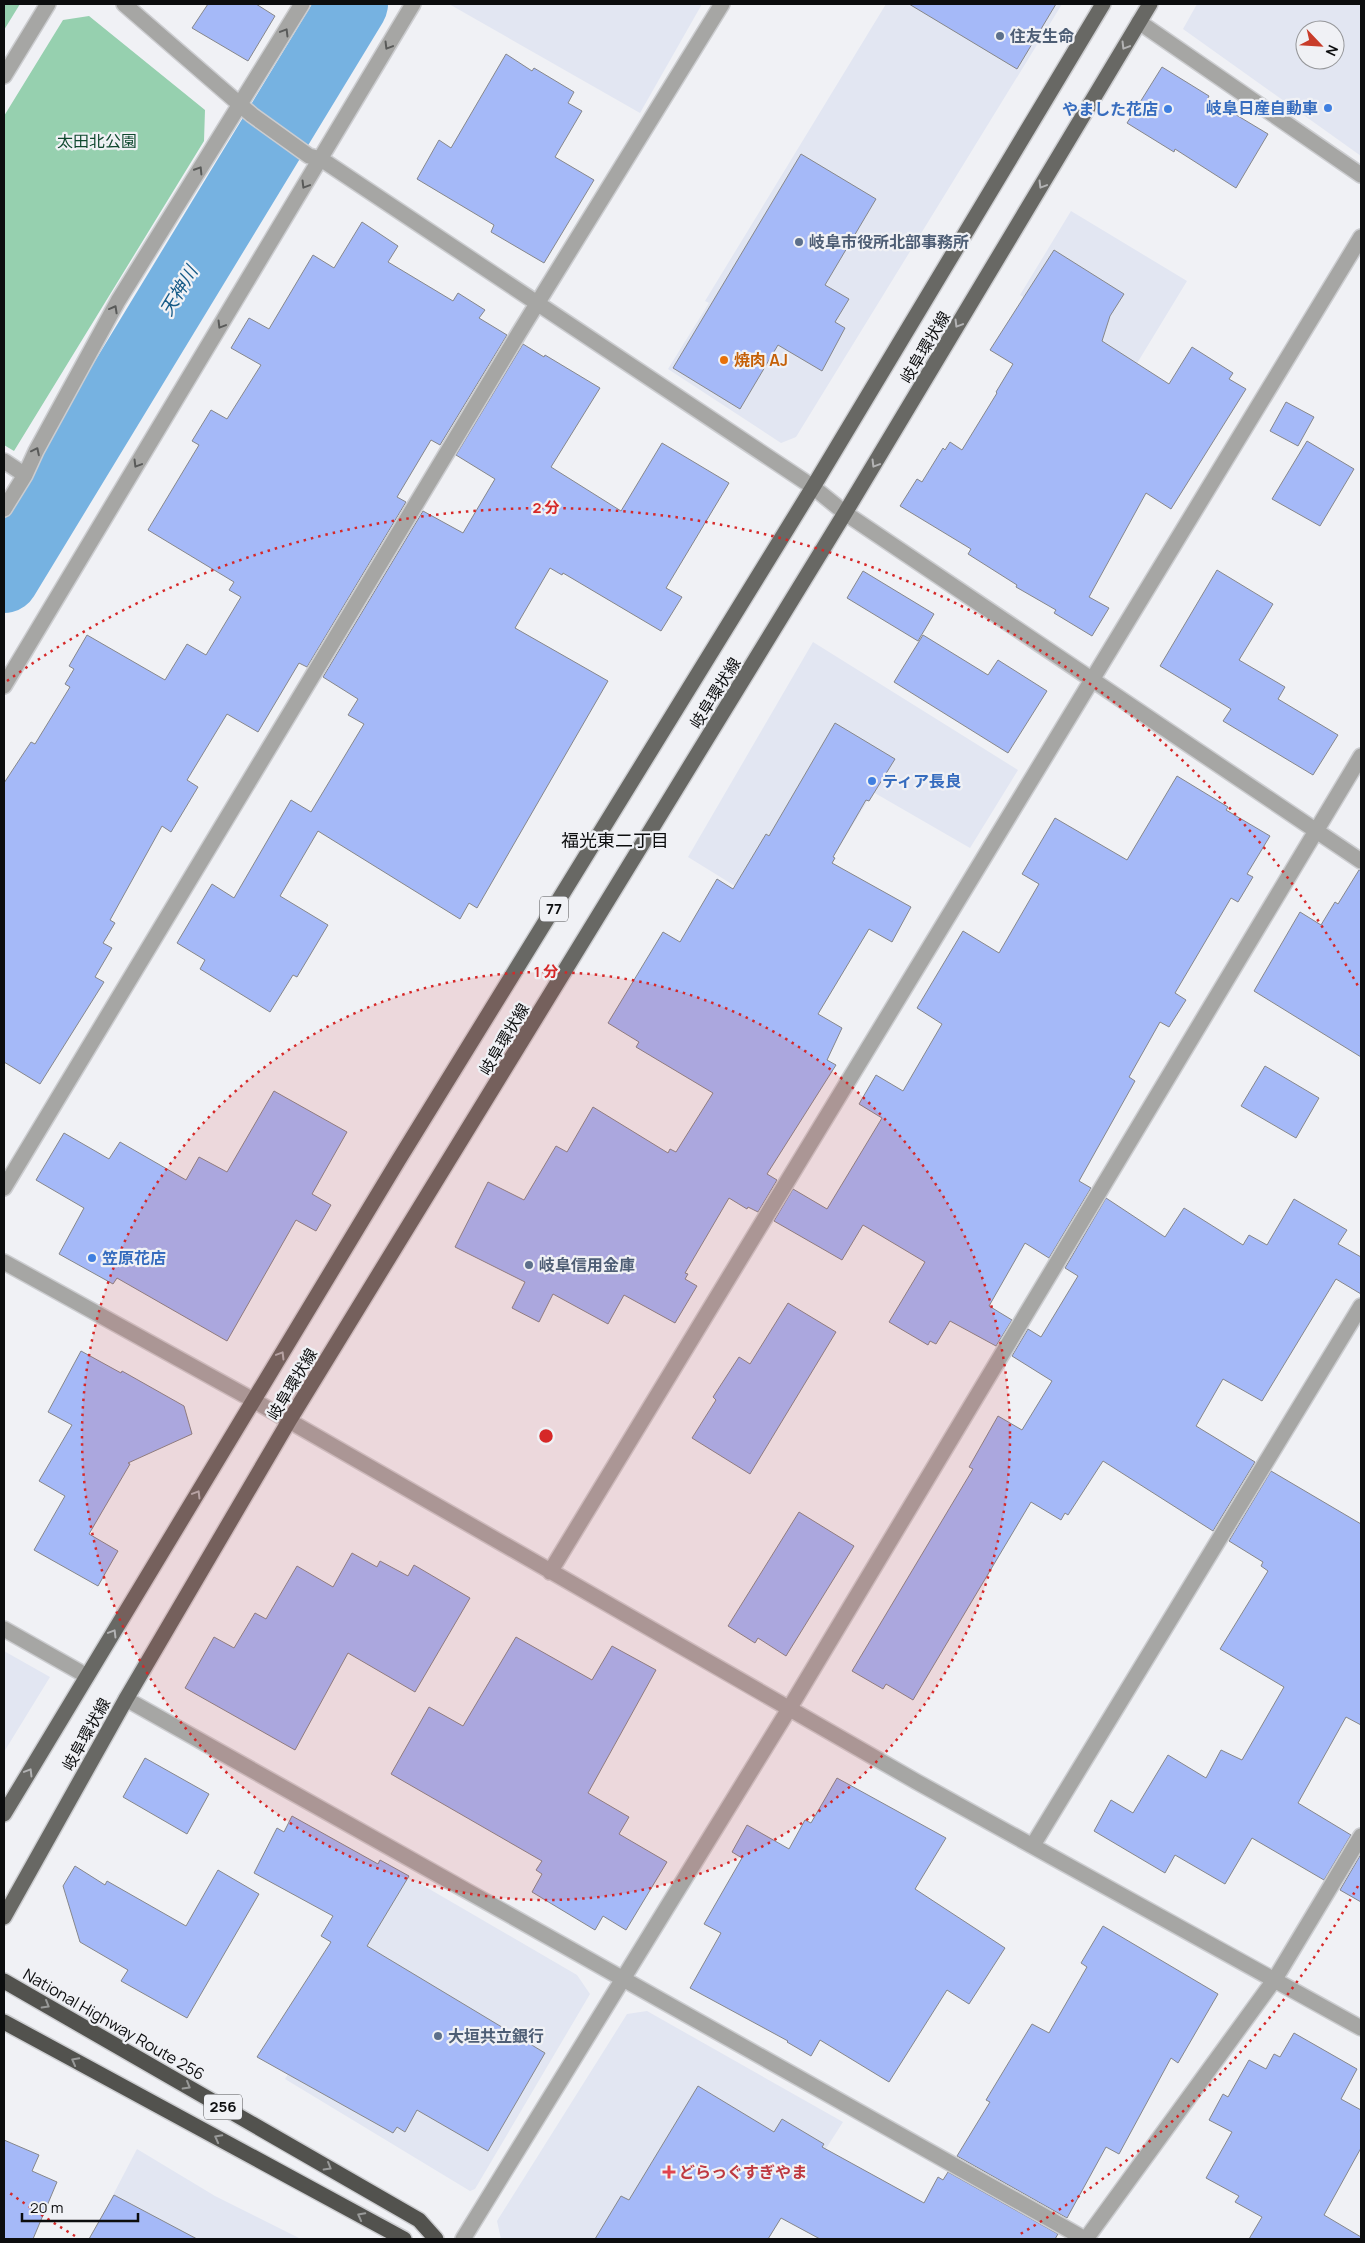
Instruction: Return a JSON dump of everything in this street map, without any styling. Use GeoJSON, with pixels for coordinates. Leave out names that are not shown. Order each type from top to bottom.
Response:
{"type":"FeatureCollection","features":[{"type":"Feature","properties":{"kind":"highway","name":"National Highway Route 256"},"geometry":{"type":"LineString","coordinates":[[4,1981],[419,2220],[436,2239]]}},
{"type":"Feature","properties":{"kind":"highway","name":"256"},"geometry":{"type":"LineString","coordinates":[[4,2022],[404,2239]]}},
{"type":"Feature","properties":{"kind":"main road","name":"岐阜環状線"},"geometry":{"type":"LineString","coordinates":[[4,1814],[253,1400],[813,487],[1103,4]]}},
{"type":"Feature","properties":{"kind":"main road","name":"岐阜環状線"},"geometry":{"type":"LineString","coordinates":[[4,1917],[126,1699],[289,1421],[846,513],[1150,4]]}},
{"type":"Feature","properties":{"kind":"street"},"geometry":{"type":"LineString","coordinates":[[4,76],[48,4]]}},
{"type":"Feature","properties":{"kind":"street"},"geometry":{"type":"LineString","coordinates":[[124,4],[246,110],[813,487],[846,513],[1361,861]]}},
{"type":"Feature","properties":{"kind":"street"},"geometry":{"type":"LineString","coordinates":[[4,509],[25,474],[118,301],[246,110],[302,4]]}},
{"type":"Feature","properties":{"kind":"street"},"geometry":{"type":"LineString","coordinates":[[4,686],[315,157],[413,4]]}},
{"type":"Feature","properties":{"kind":"street"},"geometry":{"type":"LineString","coordinates":[[4,1188],[538,304],[722,4]]}},
{"type":"Feature","properties":{"kind":"street"},"geometry":{"type":"LineString","coordinates":[[1139,22],[1361,175]]}},
{"type":"Feature","properties":{"kind":"street"},"geometry":{"type":"LineString","coordinates":[[550,1572],[1361,237]]}},
{"type":"Feature","properties":{"kind":"street"},"geometry":{"type":"LineString","coordinates":[[4,461],[25,474]]}},
{"type":"Feature","properties":{"kind":"street"},"geometry":{"type":"LineString","coordinates":[[463,2239],[789,1709],[1361,756]]}},
{"type":"Feature","properties":{"kind":"street"},"geometry":{"type":"LineString","coordinates":[[4,1262],[253,1400],[917,1782],[1361,2028]]}},
{"type":"Feature","properties":{"kind":"street"},"geometry":{"type":"LineString","coordinates":[[1033,1845],[1361,1306]]}},
{"type":"Feature","properties":{"kind":"street"},"geometry":{"type":"LineString","coordinates":[[4,1629],[87,1676]]}},
{"type":"Feature","properties":{"kind":"street"},"geometry":{"type":"LineString","coordinates":[[126,1699],[1086,2239],[1275,1979],[1361,1836]]}},
{"type":"Feature","properties":{"kind":"shaded area"},"geometry":{"type":"Polygon","coordinates":[[[449,4],[702,4],[640,113],[449,4]]]}},
{"type":"Feature","properties":{"kind":"shaded area"},"geometry":{"type":"Polygon","coordinates":[[[886,4],[1062,4],[796,437],[781,443],[668,369],[709,303],[705,301],[886,4]]]}},
{"type":"Feature","properties":{"kind":"shaded area","name":"岐阜日産自動車"},"geometry":{"type":"Polygon","coordinates":[[[1197,4],[1361,4],[1361,156],[1183,29],[1197,4]]]}},
{"type":"Feature","properties":{"kind":"shaded area"},"geometry":{"type":"Polygon","coordinates":[[[1071,211],[1187,281],[1136,365],[1020,295],[1071,211]]]}},
{"type":"Feature","properties":{"kind":"shaded area","name":"ティア長良"},"geometry":{"type":"Polygon","coordinates":[[[813,642],[1018,770],[970,848],[873,792],[793,922],[688,857],[813,642]]]}},
{"type":"Feature","properties":{"kind":"shaded area"},"geometry":{"type":"Polygon","coordinates":[[[4,1651],[50,1677],[4,1752],[4,1651]]]}},
{"type":"Feature","properties":{"kind":"shaded area","name":"大垣共立銀行"},"geometry":{"type":"Polygon","coordinates":[[[407,1876],[577,1975],[590,1994],[475,2189],[470,2191],[285,2079],[407,1876]]]}},
{"type":"Feature","properties":{"kind":"shaded area","name":"どらっぐすぎやま"},"geometry":{"type":"Polygon","coordinates":[[[647,2011],[843,2122],[769,2238],[771,2239],[501,2239],[497,2221],[627,2014],[647,2011]]]}},
{"type":"Feature","properties":{"kind":"shaded area"},"geometry":{"type":"Polygon","coordinates":[[[137,2149],[215,2196],[301,2239],[90,2239],[137,2149]]]}},
{"type":"Feature","properties":{"kind":"green space"},"geometry":{"type":"Polygon","coordinates":[[[4,4],[20,4],[4,30],[4,4]]]}},
{"type":"Feature","properties":{"kind":"green space","name":"太田北公園"},"geometry":{"type":"Polygon","coordinates":[[[89,16],[205,110],[204,141],[14,451],[4,445],[4,116],[63,20],[89,16]]]}},
{"type":"Feature","properties":{"kind":"building"},"geometry":{"type":"Polygon","coordinates":[[[208,4],[256,4],[275,16],[248,61],[192,28],[208,4]]]}},
{"type":"Feature","properties":{"kind":"building","name":"住友生命"},"geometry":{"type":"Polygon","coordinates":[[[909,4],[1056,4],[1017,69],[909,4]]]}},
{"type":"Feature","properties":{"kind":"building"},"geometry":{"type":"Polygon","coordinates":[[[506,54],[532,71],[534,68],[574,92],[568,103],[582,111],[555,157],[594,180],[544,263],[491,232],[494,225],[417,179],[439,140],[451,148],[506,54]]]}},
{"type":"Feature","properties":{"kind":"building"},"geometry":{"type":"Polygon","coordinates":[[[1162,67],[1209,96],[1208,98],[1268,134],[1236,188],[1175,149],[1174,152],[1127,123],[1162,67]]]}},
{"type":"Feature","properties":{"kind":"building","name":"岐阜市役所北部事務所"},"geometry":{"type":"Polygon","coordinates":[[[801,154],[876,199],[825,285],[849,299],[835,322],[845,328],[822,371],[778,345],[740,409],[673,368],[801,154]]]}},
{"type":"Feature","properties":{"kind":"building"},"geometry":{"type":"Polygon","coordinates":[[[362,222],[398,246],[388,262],[453,301],[458,293],[485,310],[479,318],[507,335],[440,445],[431,440],[397,497],[406,502],[307,667],[299,663],[258,732],[227,714],[187,780],[198,787],[171,832],[162,826],[110,920],[115,923],[103,943],[112,948],[95,977],[104,982],[40,1084],[4,1062],[4,783],[31,742],[35,744],[70,687],[65,684],[74,669],[69,666],[87,635],[165,680],[187,644],[206,655],[241,597],[229,590],[234,582],[148,530],[199,445],[192,441],[211,410],[227,419],[261,365],[231,348],[249,318],[269,329],[313,255],[334,268],[362,222]]]}},
{"type":"Feature","properties":{"kind":"building"},"geometry":{"type":"Polygon","coordinates":[[[1054,250],[1124,294],[1110,316],[1102,341],[1169,384],[1192,347],[1233,373],[1229,379],[1246,389],[1171,509],[1146,493],[1089,597],[1109,608],[1092,636],[1054,613],[1056,610],[1016,587],[1017,585],[968,554],[971,549],[900,506],[917,479],[922,482],[943,448],[945,450],[950,442],[962,450],[997,393],[1013,364],[990,350],[1054,250]]]}},
{"type":"Feature","properties":{"kind":"building"},"geometry":{"type":"Polygon","coordinates":[[[523,344],[600,388],[551,467],[621,511],[662,443],[729,483],[666,588],[682,597],[661,631],[563,573],[562,575],[550,568],[515,628],[608,681],[477,908],[469,903],[460,919],[318,831],[280,896],[328,925],[297,977],[293,975],[270,1012],[200,969],[205,960],[177,943],[212,884],[234,898],[291,800],[311,812],[364,724],[348,715],[358,699],[323,677],[423,511],[463,533],[495,479],[456,455],[523,344]]]}},
{"type":"Feature","properties":{"kind":"building"},"geometry":{"type":"Polygon","coordinates":[[[1286,402],[1314,417],[1298,446],[1270,431],[1286,402]]]}},
{"type":"Feature","properties":{"kind":"building"},"geometry":{"type":"Polygon","coordinates":[[[1307,441],[1354,469],[1320,526],[1272,499],[1307,441]]]}},
{"type":"Feature","properties":{"kind":"building"},"geometry":{"type":"Polygon","coordinates":[[[1217,570],[1273,604],[1239,660],[1285,687],[1278,699],[1338,735],[1313,775],[1223,721],[1231,709],[1160,666],[1217,570]]]}},
{"type":"Feature","properties":{"kind":"building"},"geometry":{"type":"Polygon","coordinates":[[[863,571],[934,614],[918,641],[847,598],[863,571]]]}},
{"type":"Feature","properties":{"kind":"building"},"geometry":{"type":"Polygon","coordinates":[[[923,635],[988,675],[998,660],[1047,691],[1008,753],[894,682],[923,635]]]}},
{"type":"Feature","properties":{"kind":"building"},"geometry":{"type":"Polygon","coordinates":[[[835,723],[895,759],[869,801],[866,800],[833,857],[835,858],[832,863],[911,907],[892,942],[869,929],[818,1014],[842,1028],[827,1060],[836,1065],[767,1174],[777,1180],[758,1212],[748,1207],[747,1209],[729,1198],[685,1273],[688,1274],[685,1279],[697,1286],[675,1323],[624,1295],[608,1324],[553,1294],[539,1322],[512,1308],[525,1282],[455,1247],[488,1182],[524,1200],[556,1146],[567,1152],[593,1107],[668,1153],[670,1149],[676,1152],[713,1093],[636,1047],[639,1042],[608,1023],[663,932],[680,942],[717,879],[733,889],[766,834],[769,836],[835,723]]]}},
{"type":"Feature","properties":{"kind":"building"},"geometry":{"type":"Polygon","coordinates":[[[1177,776],[1228,807],[1226,810],[1270,836],[1247,874],[1253,877],[1238,902],[1231,898],[1175,993],[1186,1000],[1169,1027],[1160,1022],[1129,1077],[1135,1081],[1079,1181],[1091,1188],[1049,1258],[1025,1243],[989,1306],[1012,1320],[996,1346],[950,1321],[936,1344],[930,1341],[928,1345],[889,1322],[925,1262],[863,1225],[842,1260],[774,1221],[793,1189],[827,1209],[882,1118],[859,1104],[876,1075],[903,1091],[942,1024],[917,1008],[963,931],[999,953],[1039,884],[1022,874],[1055,818],[1127,860],[1177,776]]]}},
{"type":"Feature","properties":{"kind":"building"},"geometry":{"type":"Polygon","coordinates":[[[1359,870],[1361,870],[1361,1057],[1254,991],[1300,912],[1321,925],[1335,902],[1338,904],[1359,870]]]}},
{"type":"Feature","properties":{"kind":"building"},"geometry":{"type":"Polygon","coordinates":[[[1265,1066],[1319,1098],[1296,1138],[1241,1106],[1265,1066]]]}},
{"type":"Feature","properties":{"kind":"building"},"geometry":{"type":"Polygon","coordinates":[[[274,1091],[347,1132],[312,1194],[331,1205],[316,1231],[296,1220],[227,1341],[117,1278],[113,1284],[59,1254],[84,1208],[36,1180],[64,1133],[109,1159],[120,1142],[186,1180],[199,1157],[227,1172],[274,1091]]]}},
{"type":"Feature","properties":{"kind":"building"},"geometry":{"type":"Polygon","coordinates":[[[1106,1198],[1165,1237],[1184,1208],[1243,1245],[1249,1235],[1267,1245],[1294,1199],[1347,1230],[1338,1244],[1361,1257],[1361,1294],[1336,1279],[1262,1401],[1223,1379],[1196,1426],[1255,1462],[1213,1531],[1103,1461],[1068,1515],[1065,1513],[1061,1520],[1031,1502],[913,1700],[886,1684],[883,1689],[852,1671],[973,1469],[969,1467],[998,1416],[1022,1430],[1052,1381],[1012,1356],[1028,1329],[1041,1337],[1078,1276],[1065,1268],[1106,1198]]]}},
{"type":"Feature","properties":{"kind":"building"},"geometry":{"type":"Polygon","coordinates":[[[788,1303],[836,1332],[750,1474],[692,1438],[716,1400],[713,1397],[739,1357],[750,1364],[788,1303]]]}},
{"type":"Feature","properties":{"kind":"building"},"geometry":{"type":"Polygon","coordinates":[[[81,1351],[121,1373],[122,1371],[184,1406],[192,1434],[128,1463],[130,1464],[89,1534],[118,1551],[98,1586],[34,1550],[65,1496],[39,1481],[72,1425],[48,1412],[81,1351]]]}},
{"type":"Feature","properties":{"kind":"building"},"geometry":{"type":"Polygon","coordinates":[[[1271,1471],[1361,1524],[1361,1725],[1346,1717],[1298,1803],[1351,1835],[1324,1880],[1252,1838],[1225,1884],[1175,1855],[1165,1873],[1094,1831],[1111,1800],[1133,1813],[1168,1755],[1206,1778],[1221,1750],[1242,1760],[1284,1687],[1220,1649],[1268,1571],[1261,1566],[1263,1562],[1229,1541],[1271,1471]]]}},
{"type":"Feature","properties":{"kind":"building"},"geometry":{"type":"Polygon","coordinates":[[[799,1512],[854,1546],[786,1656],[758,1638],[755,1643],[728,1626],[799,1512]]]}},
{"type":"Feature","properties":{"kind":"building"},"geometry":{"type":"Polygon","coordinates":[[[352,1553],[377,1567],[380,1561],[408,1576],[414,1565],[470,1598],[415,1692],[348,1653],[295,1750],[185,1688],[214,1637],[234,1648],[255,1613],[266,1619],[297,1566],[333,1587],[352,1553]]]}},
{"type":"Feature","properties":{"kind":"building"},"geometry":{"type":"Polygon","coordinates":[[[516,1637],[592,1680],[612,1646],[656,1670],[588,1793],[629,1817],[619,1834],[667,1862],[626,1930],[603,1916],[595,1930],[532,1892],[542,1874],[536,1870],[542,1861],[391,1774],[429,1707],[463,1726],[516,1637]]]}},
{"type":"Feature","properties":{"kind":"building"},"geometry":{"type":"Polygon","coordinates":[[[145,1758],[209,1794],[187,1834],[123,1797],[145,1758]]]}},
{"type":"Feature","properties":{"kind":"building"},"geometry":{"type":"Polygon","coordinates":[[[837,1778],[946,1838],[915,1889],[1005,1948],[969,2004],[947,1990],[889,2082],[820,2040],[811,2056],[788,2041],[690,1988],[721,1933],[704,1924],[742,1858],[732,1852],[747,1825],[789,1849],[805,1820],[811,1823],[837,1778]]]}},
{"type":"Feature","properties":{"kind":"building"},"geometry":{"type":"Polygon","coordinates":[[[292,1816],[378,1864],[380,1860],[409,1876],[367,1946],[545,2053],[488,2151],[417,2110],[405,2132],[397,2127],[393,2133],[257,2057],[331,1942],[321,1936],[333,1916],[254,1873],[277,1828],[284,1832],[292,1816]]]}},
{"type":"Feature","properties":{"kind":"building"},"geometry":{"type":"Polygon","coordinates":[[[1361,1854],[1361,1902],[1340,1890],[1361,1854]]]}},
{"type":"Feature","properties":{"kind":"building"},"geometry":{"type":"Polygon","coordinates":[[[75,1866],[105,1885],[107,1881],[186,1926],[218,1870],[259,1894],[187,2018],[121,1981],[128,1970],[80,1942],[63,1886],[75,1866]]]}},
{"type":"Feature","properties":{"kind":"building"},"geometry":{"type":"Polygon","coordinates":[[[1103,1926],[1218,1994],[1178,2063],[1171,2058],[1119,2154],[1106,2147],[1067,2218],[957,2156],[990,2102],[986,2100],[1032,2024],[1049,2033],[1087,1967],[1081,1963],[1103,1926]]]}},
{"type":"Feature","properties":{"kind":"building"},"geometry":{"type":"Polygon","coordinates":[[[1294,2033],[1357,2069],[1341,2099],[1361,2110],[1361,2148],[1324,2215],[1361,2237],[1361,2239],[1249,2239],[1262,2217],[1235,2202],[1239,2196],[1206,2178],[1232,2132],[1209,2120],[1223,2094],[1228,2097],[1249,2060],[1266,2069],[1274,2054],[1280,2057],[1294,2033]]]}},
{"type":"Feature","properties":{"kind":"building"},"geometry":{"type":"Polygon","coordinates":[[[698,2086],[774,2132],[782,2119],[824,2144],[822,2147],[924,2203],[938,2177],[943,2180],[948,2172],[1058,2234],[1055,2239],[820,2239],[781,2218],[768,2239],[595,2239],[621,2196],[629,2200],[698,2086]]]}},
{"type":"Feature","properties":{"kind":"building"},"geometry":{"type":"Polygon","coordinates":[[[4,2140],[39,2155],[32,2171],[57,2182],[33,2239],[4,2239],[4,2140]]]}},
{"type":"Feature","properties":{"kind":"building"},"geometry":{"type":"Polygon","coordinates":[[[114,2195],[197,2239],[89,2239],[114,2195]]]}},
{"type":"Feature","properties":{"kind":"waterway","name":"天神川"},"geometry":{"type":"LineString","coordinates":[[4,578],[353,4]]}},
{"type":"Feature","properties":{"kind":"place","name":"住友生命"},"geometry":{"type":"Point","coordinates":[1000,36]}},
{"type":"Feature","properties":{"kind":"place","name":"岐阜日産自動車"},"geometry":{"type":"Point","coordinates":[1328,108]}},
{"type":"Feature","properties":{"kind":"place","name":"やました花店"},"geometry":{"type":"Point","coordinates":[1168,109]}},
{"type":"Feature","properties":{"kind":"place","name":"岐阜市役所北部事務所"},"geometry":{"type":"Point","coordinates":[799,242]}},
{"type":"Feature","properties":{"kind":"place","name":"焼肉 AJ"},"geometry":{"type":"Point","coordinates":[724,360]}},
{"type":"Feature","properties":{"kind":"place","name":"ティア長良"},"geometry":{"type":"Point","coordinates":[872,781]}},
{"type":"Feature","properties":{"kind":"place","name":"笠原花店"},"geometry":{"type":"Point","coordinates":[92,1258]}},
{"type":"Feature","properties":{"kind":"place","name":"岐阜信用金庫"},"geometry":{"type":"Point","coordinates":[529,1265]}},
{"type":"Feature","properties":{"kind":"place","name":"大垣共立銀行"},"geometry":{"type":"Point","coordinates":[438,2036]}},
{"type":"Feature","properties":{"kind":"place","name":"どらっぐすぎやま"},"geometry":{"type":"Point","coordinates":[669,2172]}},
{"type":"Feature","properties":{"kind":"district","name":"福光東二丁目"},"geometry":{"type":"Point","coordinates":[615,841]}}]}
